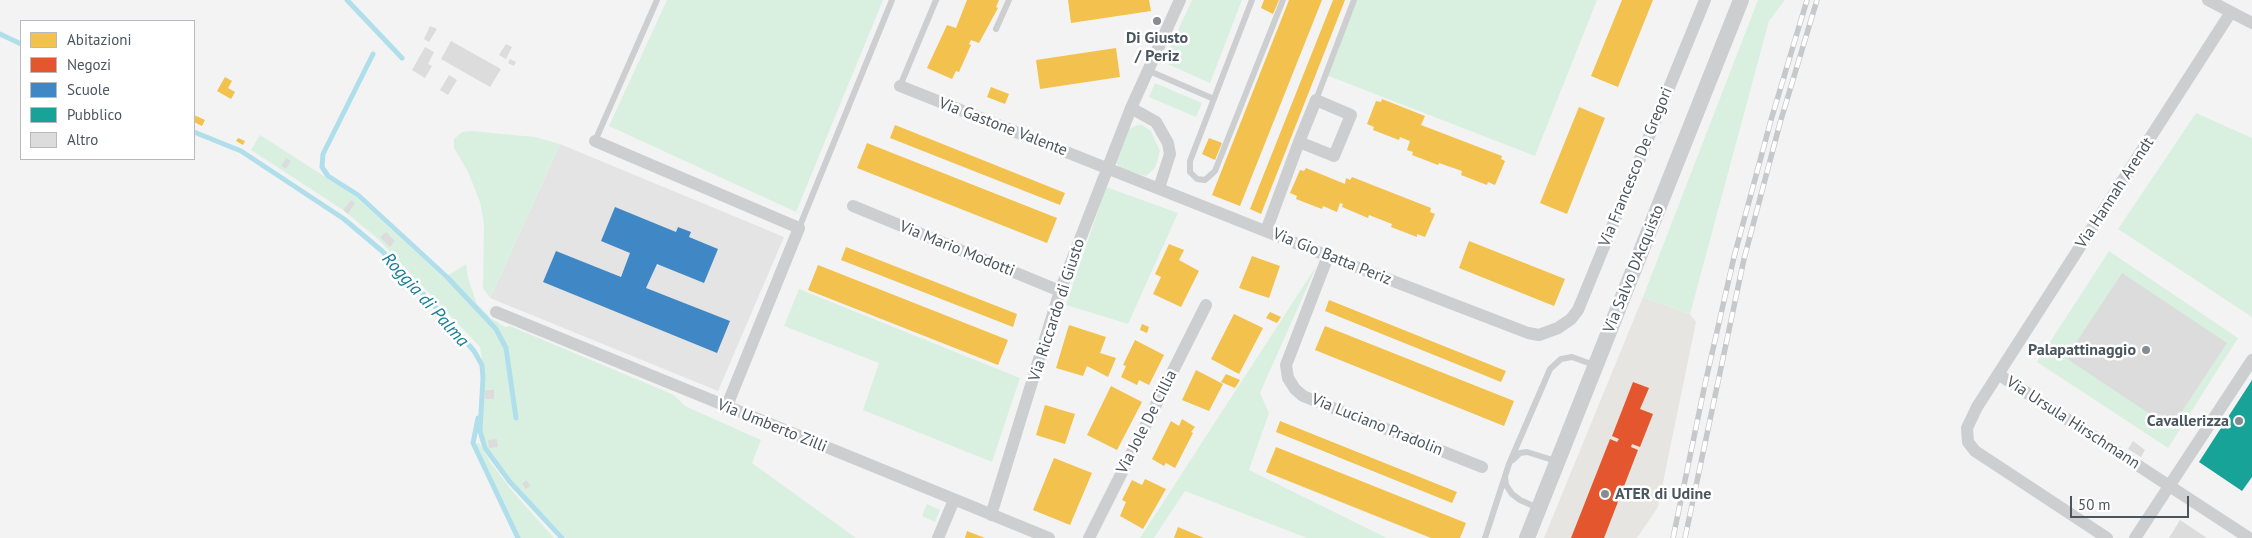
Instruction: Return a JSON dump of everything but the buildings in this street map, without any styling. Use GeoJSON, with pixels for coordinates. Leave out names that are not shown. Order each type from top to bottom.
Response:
{"type":"FeatureCollection","features":[{"type":"Feature","properties":{"kind":"street","name":"Via Riccardo di Giusto"},"geometry":{"type":"LineString","coordinates":[[991,515],[1060,291],[1106,167],[1147,70],[1180,0]]}},
{"type":"Feature","properties":{"kind":"street","name":"Via Francesco De Gregori"},"geometry":{"type":"LineString","coordinates":[[1558,328],[1571,319],[1582,302],[1705,0]]}},
{"type":"Feature","properties":{"kind":"street","name":"Via Salvo D'Acquisto"},"geometry":{"type":"LineString","coordinates":[[1527,538],[1741,0]]}},
{"type":"Feature","properties":{"kind":"street"},"geometry":{"type":"LineString","coordinates":[[2208,0],[2252,23]]}},
{"type":"Feature","properties":{"kind":"street","name":"Via Hannah Arendt"},"geometry":{"type":"LineString","coordinates":[[2107,538],[1972,448],[1966,435],[1969,420],[2231,12]]}},
{"type":"Feature","properties":{"kind":"street","name":"Via Gastone Valente"},"geometry":{"type":"LineString","coordinates":[[900,86],[1106,167]]}},
{"type":"Feature","properties":{"kind":"street"},"geometry":{"type":"LineString","coordinates":[[1266,231],[1299,142],[1316,100],[1351,115],[1334,156],[1299,142]]}},
{"type":"Feature","properties":{"kind":"street"},"geometry":{"type":"LineString","coordinates":[[1131,108],[1156,122],[1168,143],[1169,159],[1159,188]]}},
{"type":"Feature","properties":{"kind":"street"},"geometry":{"type":"LineString","coordinates":[[595,141],[799,228],[726,408]]}},
{"type":"Feature","properties":{"kind":"street","name":"Via Gio Batta Periz"},"geometry":{"type":"LineString","coordinates":[[1106,167],[1328,256],[1528,333],[1538,335],[1558,328]]}},
{"type":"Feature","properties":{"kind":"street","name":"Via Mario Modotti"},"geometry":{"type":"LineString","coordinates":[[854,206],[1060,291]]}},
{"type":"Feature","properties":{"kind":"street","name":"Via Luciano Pradolin"},"geometry":{"type":"LineString","coordinates":[[1328,256],[1286,365],[1288,378],[1295,389],[1303,396],[1482,467]]}},
{"type":"Feature","properties":{"kind":"street","name":"Via Jole De Cillia"},"geometry":{"type":"LineString","coordinates":[[1089,538],[1206,305]]}},
{"type":"Feature","properties":{"kind":"street","name":"Via Umberto Zilli"},"geometry":{"type":"LineString","coordinates":[[496,312],[726,408],[1049,538]]}},
{"type":"Feature","properties":{"kind":"street"},"geometry":{"type":"LineString","coordinates":[[2135,538],[2252,360]]}},
{"type":"Feature","properties":{"kind":"street","name":"Via Ursula Hirschmann"},"geometry":{"type":"LineString","coordinates":[[1998,374],[2249,538]]}},
{"type":"Feature","properties":{"kind":"street"},"geometry":{"type":"LineString","coordinates":[[938,538],[954,500]]}},
{"type":"Feature","properties":{"kind":"lane"},"geometry":{"type":"LineString","coordinates":[[595,141],[657,0]]}},
{"type":"Feature","properties":{"kind":"lane"},"geometry":{"type":"LineString","coordinates":[[799,228],[892,0]]}},
{"type":"Feature","properties":{"kind":"lane"},"geometry":{"type":"LineString","coordinates":[[900,86],[936,0]]}},
{"type":"Feature","properties":{"kind":"lane"},"geometry":{"type":"LineString","coordinates":[[996,29],[1009,0]]}},
{"type":"Feature","properties":{"kind":"lane"},"geometry":{"type":"LineString","coordinates":[[1252,0],[1190,161],[1190,172],[1197,179],[1205,180],[1215,170],[1283,0]]}},
{"type":"Feature","properties":{"kind":"lane"},"geometry":{"type":"LineString","coordinates":[[1316,100],[1354,0]]}},
{"type":"Feature","properties":{"kind":"lane"},"geometry":{"type":"LineString","coordinates":[[1147,70],[1214,99]]}},
{"type":"Feature","properties":{"kind":"lane"},"geometry":{"type":"LineString","coordinates":[[1485,538],[1509,464],[1550,369],[1561,359],[1572,357],[1596,365]]}},
{"type":"Feature","properties":{"kind":"lane"},"geometry":{"type":"LineString","coordinates":[[1509,464],[1520,453],[1527,452],[1538,454],[1557,462]]}},
{"type":"Feature","properties":{"kind":"lane"},"geometry":{"type":"LineString","coordinates":[[1505,475],[1506,484],[1512,494],[1538,508]]}},
{"type":"Feature","properties":{"kind":"shaded area"},"geometry":{"type":"Polygon","coordinates":[[[560,144],[784,237],[718,391],[490,298],[560,144]]]}},
{"type":"Feature","properties":{"kind":"shaded area"},"geometry":{"type":"Polygon","coordinates":[[[1643,297],[1690,314],[1696,322],[1658,507],[1637,538],[1544,538],[1643,297]]]}},
{"type":"Feature","properties":{"kind":"green space"},"geometry":{"type":"Polygon","coordinates":[[[667,0],[883,0],[796,212],[609,126],[667,0]]]}},
{"type":"Feature","properties":{"kind":"green space"},"geometry":{"type":"Polygon","coordinates":[[[1192,0],[1242,0],[1210,83],[1163,62],[1192,0]]]}},
{"type":"Feature","properties":{"kind":"green space"},"geometry":{"type":"Polygon","coordinates":[[[1354,0],[1597,0],[1535,156],[1326,75],[1354,0]]]}},
{"type":"Feature","properties":{"kind":"green space"},"geometry":{"type":"Polygon","coordinates":[[[1758,0],[1785,0],[1769,21],[1690,314],[1643,297],[1758,0]]]}},
{"type":"Feature","properties":{"kind":"green space"},"geometry":{"type":"Polygon","coordinates":[[[1155,83],[1202,103],[1196,117],[1149,97],[1155,83]]]}},
{"type":"Feature","properties":{"kind":"green space"},"geometry":{"type":"Polygon","coordinates":[[[2196,113],[2252,138],[2252,317],[2118,229],[2196,113]]]}},
{"type":"Feature","properties":{"kind":"green space"},"geometry":{"type":"Polygon","coordinates":[[[1137,125],[1142,125],[1151,131],[1160,151],[1155,168],[1146,176],[1121,169],[1116,163],[1126,131],[1137,125]]]}},
{"type":"Feature","properties":{"kind":"green space"},"geometry":{"type":"Polygon","coordinates":[[[471,131],[535,137],[560,144],[490,298],[483,288],[484,224],[480,202],[468,172],[454,148],[454,139],[462,132],[471,131]]]}},
{"type":"Feature","properties":{"kind":"green space"},"geometry":{"type":"Polygon","coordinates":[[[260,135],[355,196],[444,278],[466,264],[468,278],[477,304],[492,319],[505,327],[510,326],[674,395],[685,406],[761,440],[752,463],[856,538],[566,538],[511,481],[487,448],[481,430],[485,379],[480,347],[378,239],[343,210],[251,150],[260,135]]]}},
{"type":"Feature","properties":{"kind":"green space"},"geometry":{"type":"Polygon","coordinates":[[[1106,187],[1178,213],[1128,324],[1066,305],[1106,187]]]}},
{"type":"Feature","properties":{"kind":"green space","name":"Palapattinaggio"},"geometry":{"type":"Polygon","coordinates":[[[2109,251],[2238,338],[2168,448],[2037,362],[2109,251]]]}},
{"type":"Feature","properties":{"kind":"green space"},"geometry":{"type":"Polygon","coordinates":[[[1317,265],[1260,393],[1269,413],[1249,470],[1387,538],[1307,538],[1185,491],[1154,538],[1140,538],[1317,265]]]}},
{"type":"Feature","properties":{"kind":"green space"},"geometry":{"type":"Polygon","coordinates":[[[799,289],[1020,378],[992,462],[863,410],[879,363],[784,326],[799,289]]]}},
{"type":"Feature","properties":{"kind":"green space"},"geometry":{"type":"Polygon","coordinates":[[[479,443],[491,463],[513,492],[554,538],[520,538],[474,444],[479,443]]]}},
{"type":"Feature","properties":{"kind":"green space"},"geometry":{"type":"Polygon","coordinates":[[[927,504],[940,510],[935,522],[922,516],[927,504]]]}},
{"type":"Feature","properties":{"kind":"waterway"},"geometry":{"type":"LineString","coordinates":[[347,0],[402,58]]}},
{"type":"Feature","properties":{"kind":"waterway","name":"Roggia di Palma"},"geometry":{"type":"LineString","coordinates":[[0,34],[20,44]]}},
{"type":"Feature","properties":{"kind":"waterway"},"geometry":{"type":"LineString","coordinates":[[373,54],[323,154],[322,167],[328,176],[358,195],[448,278],[496,329],[506,348],[516,418]]}},
{"type":"Feature","properties":{"kind":"waterway","name":"Roggia di Palma"},"geometry":{"type":"LineString","coordinates":[[195,132],[241,151],[344,219],[382,251],[443,315],[474,351],[482,365],[480,431],[485,448],[510,482],[562,538]]}},
{"type":"Feature","properties":{"kind":"waterway"},"geometry":{"type":"LineString","coordinates":[[478,418],[473,443],[518,538]]}},
{"type":"Feature","properties":{"kind":"railway"},"geometry":{"type":"LineString","coordinates":[[1673,538],[1734,257],[1771,120],[1807,0]]}},
{"type":"Feature","properties":{"kind":"railway"},"geometry":{"type":"LineString","coordinates":[[1685,538],[1744,259],[1780,123],[1817,0]]}},
{"type":"Feature","properties":{"kind":"place","name":"Di Giusto / Periz"},"geometry":{"type":"Point","coordinates":[1157,21]}},
{"type":"Feature","properties":{"kind":"place","name":"Palapattinaggio"},"geometry":{"type":"Point","coordinates":[2146,350]}},
{"type":"Feature","properties":{"kind":"place","name":"Cavallerizza"},"geometry":{"type":"Point","coordinates":[2239,421]}},
{"type":"Feature","properties":{"kind":"place","name":"ATER di Udine"},"geometry":{"type":"Point","coordinates":[1605,494]}}]}
